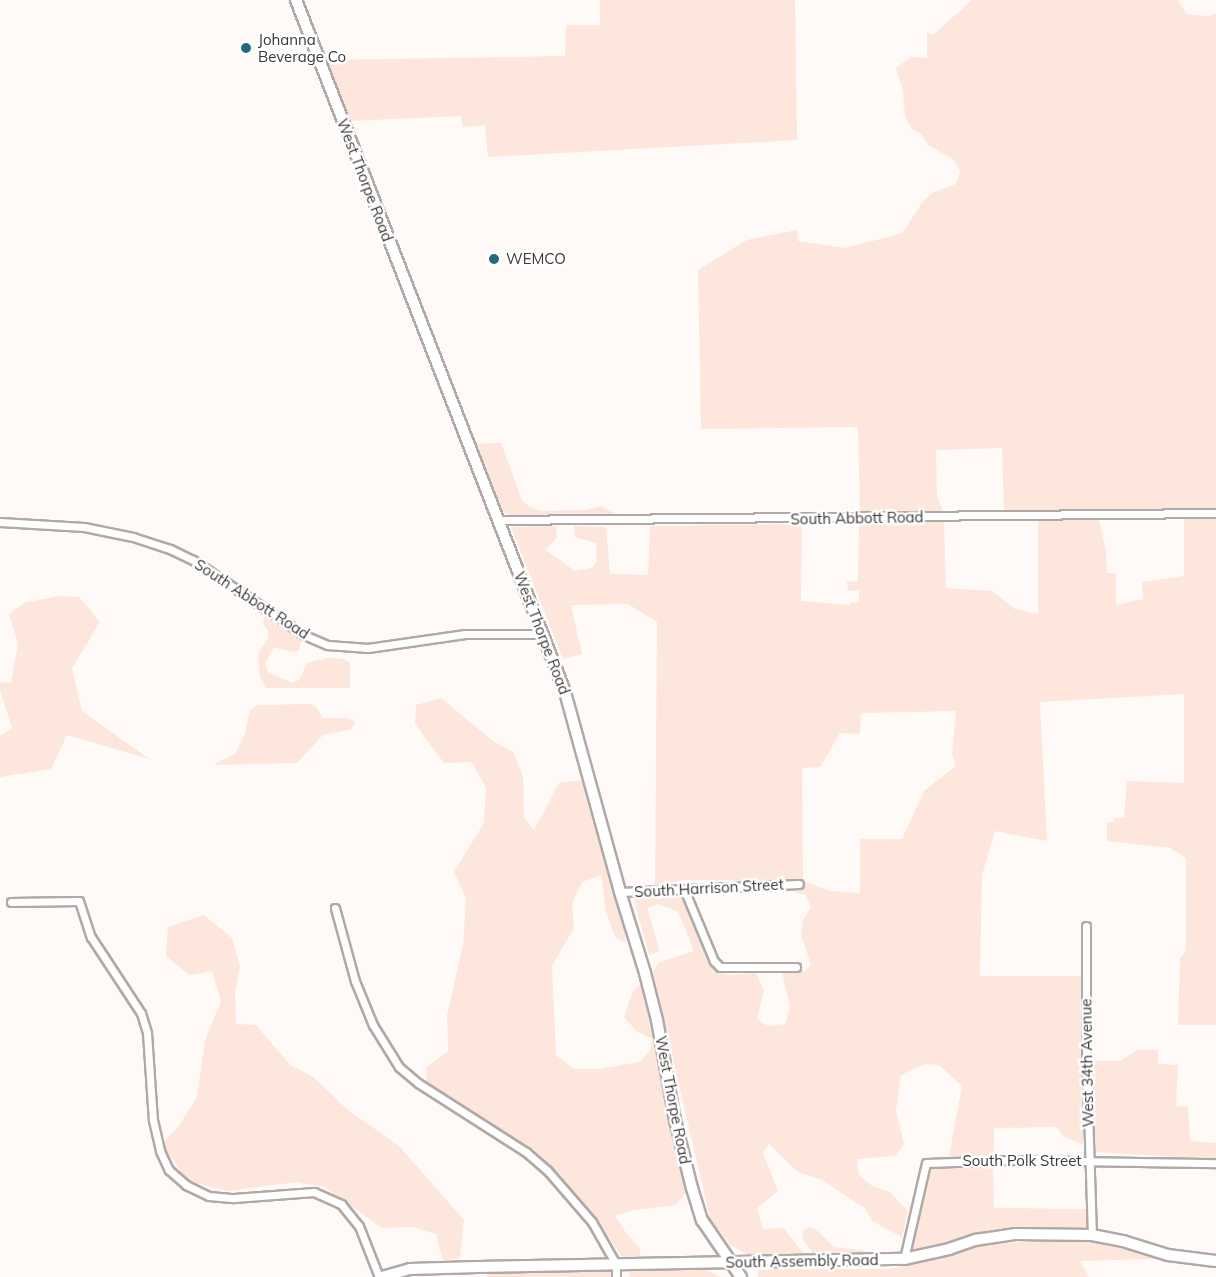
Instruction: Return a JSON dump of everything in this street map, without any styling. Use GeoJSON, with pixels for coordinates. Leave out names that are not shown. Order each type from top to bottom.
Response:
{"type":"FeatureCollection","features":[{"type":"Feature","properties":{"kind":"street","name":"West Thorpe Road"},"geometry":{"type":"LineString","coordinates":[[296,0],[543,634],[581,746],[657,1020],[675,1120],[692,1188],[702,1220],[729,1263],[741,1277]]}},
{"type":"Feature","properties":{"kind":"street","name":"South Abbott Road"},"geometry":{"type":"LineString","coordinates":[[499,520],[1216,513]]}},
{"type":"Feature","properties":{"kind":"street","name":"South Abbott Road"},"geometry":{"type":"LineString","coordinates":[[0,522],[84,527],[133,537],[170,549],[193,560],[304,635],[328,645],[368,648],[465,634],[543,634]]}},
{"type":"Feature","properties":{"kind":"street","name":"South Harrison Street"},"geometry":{"type":"LineString","coordinates":[[620,892],[799,884]]}},
{"type":"Feature","properties":{"kind":"street"},"geometry":{"type":"LineString","coordinates":[[684,890],[714,961],[720,967],[796,967]]}},
{"type":"Feature","properties":{"kind":"street"},"geometry":{"type":"LineString","coordinates":[[11,902],[79,901],[91,937],[141,1013],[147,1033],[153,1120],[160,1151],[169,1170],[186,1185],[209,1196],[234,1198],[314,1192],[341,1204],[359,1226],[380,1277]]}},
{"type":"Feature","properties":{"kind":"street"},"geometry":{"type":"LineString","coordinates":[[335,908],[355,981],[374,1025],[399,1067],[418,1083],[526,1152],[548,1170],[592,1222],[616,1264],[616,1277]]}},
{"type":"Feature","properties":{"kind":"street","name":"West 34th Avenue"},"geometry":{"type":"LineString","coordinates":[[1086,926],[1088,1161],[1092,1235]]}},
{"type":"Feature","properties":{"kind":"street","name":"South Polk Street"},"geometry":{"type":"LineString","coordinates":[[904,1259],[926,1163],[961,1160],[1216,1163]]}},
{"type":"Feature","properties":{"kind":"street","name":"South Assembly Road"},"geometry":{"type":"LineString","coordinates":[[380,1277],[410,1269],[477,1272],[616,1264],[904,1259],[995,1236],[1092,1235],[1123,1240],[1168,1255],[1216,1261]]}},
{"type":"Feature","properties":{"kind":"shaded area"},"geometry":{"type":"Polygon","coordinates":[[[600,0],[795,0],[797,140],[488,157],[485,125],[463,127],[461,116],[349,121],[324,60],[565,56],[566,25],[600,25],[600,0]]]}},
{"type":"Feature","properties":{"kind":"shaded area"},"geometry":{"type":"Polygon","coordinates":[[[972,0],[1178,0],[1186,14],[1207,16],[1216,14],[1216,509],[1004,513],[1002,448],[936,450],[937,497],[944,513],[860,514],[858,427],[701,429],[698,270],[747,240],[797,230],[798,241],[845,248],[892,236],[903,232],[924,200],[932,193],[956,184],[960,171],[954,160],[928,145],[921,134],[912,129],[905,116],[903,91],[896,68],[911,57],[927,58],[927,32],[933,35],[972,0]]]}},
{"type":"Feature","properties":{"kind":"shaded area"},"geometry":{"type":"Polygon","coordinates":[[[501,443],[522,500],[530,507],[540,511],[586,510],[601,506],[616,514],[512,516],[500,511],[473,444],[501,443]]]}},
{"type":"Feature","properties":{"kind":"shaded area"},"geometry":{"type":"Polygon","coordinates":[[[1216,518],[1216,1025],[1178,1025],[1180,958],[1186,951],[1186,858],[1170,848],[1107,841],[1107,822],[1113,822],[1114,818],[1124,818],[1127,781],[1184,783],[1184,694],[1040,702],[1047,841],[995,831],[982,875],[980,976],[1083,976],[1083,1145],[1063,1136],[1057,1127],[994,1128],[994,1157],[949,1157],[962,1086],[939,1065],[925,1064],[901,1075],[896,1111],[904,1144],[895,1156],[857,1159],[859,1175],[872,1186],[890,1192],[908,1211],[902,1237],[872,1221],[865,1208],[820,1179],[798,1172],[769,1144],[763,1153],[778,1191],[757,1208],[763,1229],[783,1228],[806,1256],[752,1257],[730,1245],[710,1218],[653,973],[658,963],[694,951],[678,911],[658,904],[647,908],[660,951],[649,955],[633,897],[672,893],[683,896],[713,968],[729,975],[756,973],[764,991],[757,1019],[768,1026],[785,1024],[790,1008],[782,972],[805,971],[811,965],[801,934],[803,921],[811,907],[806,895],[795,892],[795,886],[805,886],[802,881],[685,880],[655,886],[657,622],[628,604],[571,605],[582,654],[563,659],[511,527],[556,526],[557,537],[546,550],[575,571],[592,568],[597,561],[596,543],[575,537],[574,526],[606,527],[610,574],[648,575],[650,526],[802,524],[801,601],[850,605],[850,603],[859,602],[859,590],[848,591],[847,581],[857,582],[858,580],[859,524],[944,521],[946,588],[992,591],[1015,609],[1038,614],[1038,519],[1099,519],[1106,552],[1107,573],[1116,573],[1116,605],[1143,599],[1142,582],[1184,576],[1184,519],[1216,518]],[[956,711],[861,713],[860,734],[840,733],[820,767],[802,768],[803,881],[830,891],[860,893],[860,839],[902,839],[924,791],[956,766],[952,755],[956,711]]]}},
{"type":"Feature","properties":{"kind":"shaded area"},"geometry":{"type":"Polygon","coordinates":[[[59,596],[79,597],[100,622],[72,668],[82,711],[149,759],[67,735],[51,769],[0,777],[0,736],[12,728],[0,690],[0,682],[11,683],[18,644],[9,614],[24,603],[59,596]]]}},
{"type":"Feature","properties":{"kind":"shaded area"},"geometry":{"type":"Polygon","coordinates":[[[265,616],[301,640],[299,651],[293,652],[274,647],[265,664],[268,672],[292,683],[299,680],[307,663],[327,658],[344,659],[350,663],[350,688],[266,688],[260,677],[258,654],[268,638],[268,631],[263,623],[265,616]]]}},
{"type":"Feature","properties":{"kind":"shaded area"},"geometry":{"type":"Polygon","coordinates":[[[441,698],[494,742],[513,752],[523,776],[524,817],[534,830],[559,783],[583,780],[623,922],[626,943],[615,937],[606,911],[601,875],[582,882],[572,904],[574,928],[552,966],[556,1055],[574,1069],[599,1069],[640,1062],[650,1051],[652,1039],[636,1031],[624,1017],[633,991],[642,983],[665,1102],[687,1192],[675,1205],[633,1210],[615,1216],[639,1247],[641,1257],[623,1258],[587,1207],[536,1156],[426,1082],[427,1067],[448,1051],[447,1015],[463,945],[466,898],[454,872],[484,823],[486,788],[472,762],[444,763],[415,724],[416,705],[441,698]]]}},
{"type":"Feature","properties":{"kind":"shaded area"},"geometry":{"type":"Polygon","coordinates":[[[311,704],[318,709],[322,718],[344,718],[354,720],[355,723],[351,729],[323,735],[297,763],[213,765],[235,754],[245,734],[250,710],[258,705],[311,704]]]}},
{"type":"Feature","properties":{"kind":"shaded area"},"geometry":{"type":"Polygon","coordinates":[[[204,915],[232,938],[240,966],[235,994],[236,1024],[256,1025],[290,1065],[312,1076],[349,1111],[398,1145],[464,1220],[460,1258],[443,1261],[436,1234],[412,1227],[382,1228],[324,1187],[297,1182],[228,1191],[187,1181],[162,1144],[179,1126],[197,1097],[205,1040],[221,1001],[212,971],[189,975],[166,956],[168,927],[204,915]]]}},
{"type":"Feature","properties":{"kind":"shaded area"},"geometry":{"type":"Polygon","coordinates":[[[1137,1050],[1158,1050],[1158,1064],[1178,1065],[1176,1106],[1188,1107],[1190,1141],[1216,1143],[1216,1159],[1093,1152],[1091,1061],[1120,1061],[1137,1050]]]}},
{"type":"Feature","properties":{"kind":"shaded area"},"geometry":{"type":"Polygon","coordinates":[[[993,1162],[994,1208],[1088,1209],[1088,1227],[1083,1230],[1000,1229],[913,1252],[910,1248],[930,1168],[939,1164],[993,1162]]]}},
{"type":"Feature","properties":{"kind":"shaded area"},"geometry":{"type":"Polygon","coordinates":[[[810,1227],[819,1232],[834,1247],[862,1250],[871,1254],[814,1255],[802,1238],[804,1230],[810,1227]]]}},
{"type":"Feature","properties":{"kind":"shaded area"},"geometry":{"type":"Polygon","coordinates":[[[1050,1240],[1085,1241],[1154,1255],[1153,1259],[1080,1261],[1088,1276],[1091,1277],[758,1277],[758,1269],[888,1269],[919,1263],[980,1245],[1050,1240]]]}},
{"type":"Feature","properties":{"kind":"shaded area"},"geometry":{"type":"Polygon","coordinates":[[[698,1266],[721,1277],[629,1277],[630,1270],[698,1266]]]}},
{"type":"Feature","properties":{"kind":"shaded area"},"geometry":{"type":"Polygon","coordinates":[[[610,1267],[611,1277],[486,1277],[491,1270],[610,1267]]]}},
{"type":"Feature","properties":{"kind":"place","name":"Johanna Beverage Co"},"geometry":{"type":"Point","coordinates":[246,48]}},
{"type":"Feature","properties":{"kind":"place","name":"WEMCO"},"geometry":{"type":"Point","coordinates":[494,259]}}]}
